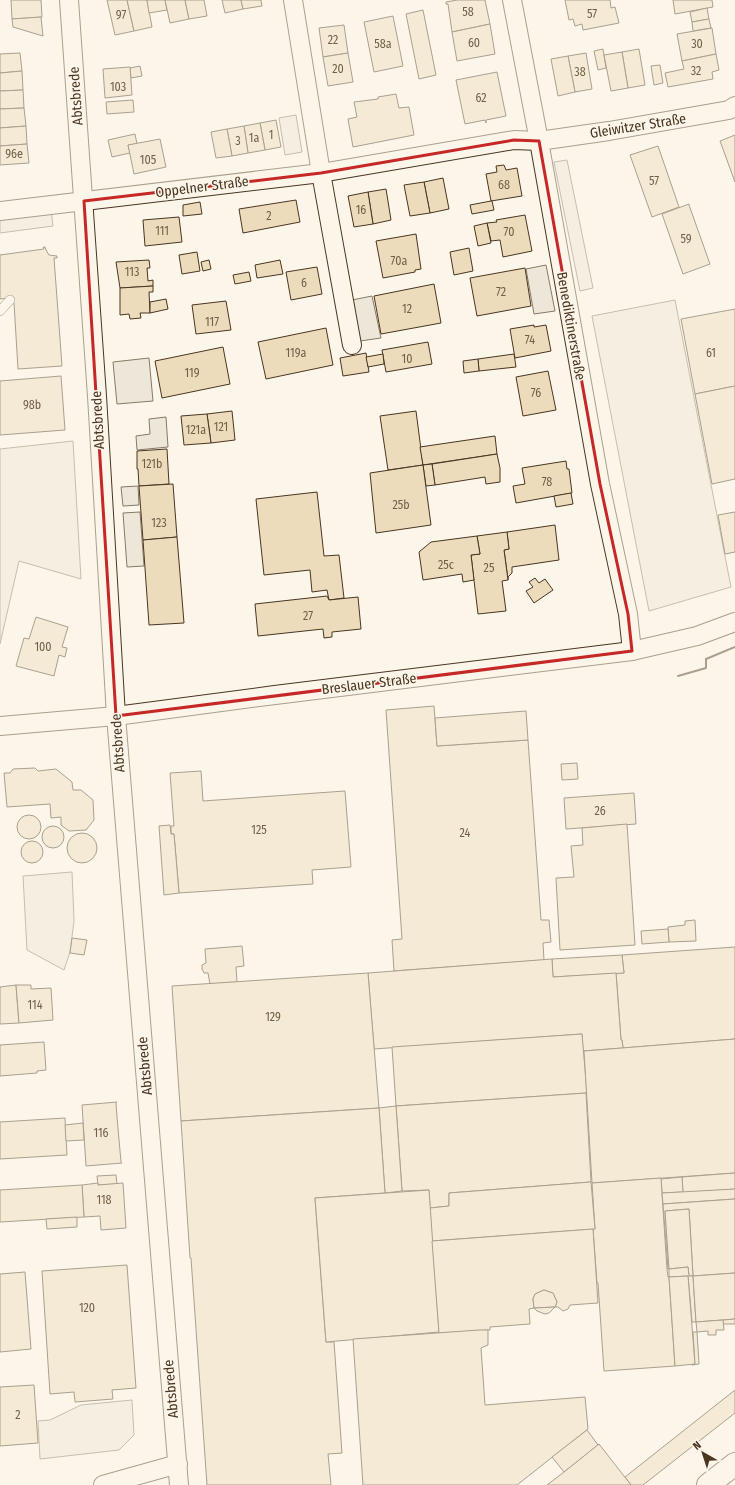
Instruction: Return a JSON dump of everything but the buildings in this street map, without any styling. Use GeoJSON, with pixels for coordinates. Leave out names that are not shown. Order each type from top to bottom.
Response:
{"type":"FeatureCollection","features":[{"type":"Feature","properties":{"kind":"highway"},"geometry":{"type":"LineString","coordinates":[[708,1485],[735,1464]]}},
{"type":"Feature","properties":{"kind":"street","name":"Abtsbrede"},"geometry":{"type":"LineString","coordinates":[[69,0],[84,201],[116,716],[179,1485]]}},
{"type":"Feature","properties":{"kind":"street"},"geometry":{"type":"LineString","coordinates":[[293,0],[352,344]]}},
{"type":"Feature","properties":{"kind":"street","name":"Benediktinerstraße"},"geometry":{"type":"LineString","coordinates":[[512,0],[539,141],[574,346],[600,484],[628,614],[632,651]]}},
{"type":"Feature","properties":{"kind":"street","name":"Gleiwitzer Straße"},"geometry":{"type":"LineString","coordinates":[[539,141],[697,116],[729,110],[735,106]]}},
{"type":"Feature","properties":{"kind":"street","name":"Oppelner Straße"},"geometry":{"type":"LineString","coordinates":[[0,211],[322,173],[514,140],[539,141]]}},
{"type":"Feature","properties":{"kind":"street","name":"Breslauer Straße"},"geometry":{"type":"LineString","coordinates":[[0,726],[116,716],[632,651],[697,636],[735,622]]}},
{"type":"Feature","properties":{"kind":"street"},"geometry":{"type":"LineString","coordinates":[[103,1485],[178,1464]]}},
{"type":"Feature","properties":{"kind":"lane"},"geometry":{"type":"LineString","coordinates":[[0,311],[10,300]]}},
{"type":"Feature","properties":{"kind":"highlighted area"},"geometry":{"type":"Polygon","coordinates":[[[514,140],[539,141],[600,484],[628,614],[632,651],[116,716],[84,201],[321,173],[514,140]]]}},
{"type":"Feature","properties":{"kind":"shaded area"},"geometry":{"type":"Polygon","coordinates":[[[296,115],[302,152],[285,155],[279,118],[296,115]]]}},
{"type":"Feature","properties":{"kind":"shaded area"},"geometry":{"type":"Polygon","coordinates":[[[567,160],[593,288],[580,291],[554,162],[567,160]]]}},
{"type":"Feature","properties":{"kind":"shaded area"},"geometry":{"type":"Polygon","coordinates":[[[51,210],[53,226],[0,233],[0,217],[51,210]]]}},
{"type":"Feature","properties":{"kind":"shaded area"},"geometry":{"type":"Polygon","coordinates":[[[546,265],[555,311],[534,314],[526,269],[546,265]]]}},
{"type":"Feature","properties":{"kind":"shaded area"},"geometry":{"type":"Polygon","coordinates":[[[372,296],[381,338],[360,341],[352,300],[372,296]]]}},
{"type":"Feature","properties":{"kind":"shaded area"},"geometry":{"type":"Polygon","coordinates":[[[675,300],[731,587],[649,611],[592,316],[675,300]]]}},
{"type":"Feature","properties":{"kind":"shaded area"},"geometry":{"type":"Polygon","coordinates":[[[149,358],[153,401],[117,404],[113,362],[149,358]]]}},
{"type":"Feature","properties":{"kind":"shaded area"},"geometry":{"type":"Polygon","coordinates":[[[166,417],[168,447],[137,450],[136,436],[150,434],[149,419],[166,417]]]}},
{"type":"Feature","properties":{"kind":"shaded area"},"geometry":{"type":"Polygon","coordinates":[[[73,441],[81,579],[19,561],[0,644],[0,449],[73,441]]]}},
{"type":"Feature","properties":{"kind":"shaded area"},"geometry":{"type":"Polygon","coordinates":[[[138,486],[139,505],[123,506],[121,487],[138,486]]]}},
{"type":"Feature","properties":{"kind":"shaded area"},"geometry":{"type":"Polygon","coordinates":[[[140,512],[144,566],[127,567],[123,513],[140,512]]]}},
{"type":"Feature","properties":{"kind":"shaded area"},"geometry":{"type":"Polygon","coordinates":[[[72,872],[74,921],[70,952],[64,970],[27,950],[23,876],[72,872]]]}},
{"type":"Feature","properties":{"kind":"shaded area"},"geometry":{"type":"Polygon","coordinates":[[[132,1400],[134,1435],[119,1450],[40,1459],[38,1421],[50,1420],[81,1405],[132,1400]]]}},
{"type":"Feature","properties":{"kind":"wall"},"geometry":{"type":"LineString","coordinates":[[678,676],[706,668],[706,659],[735,647]]}}]}
